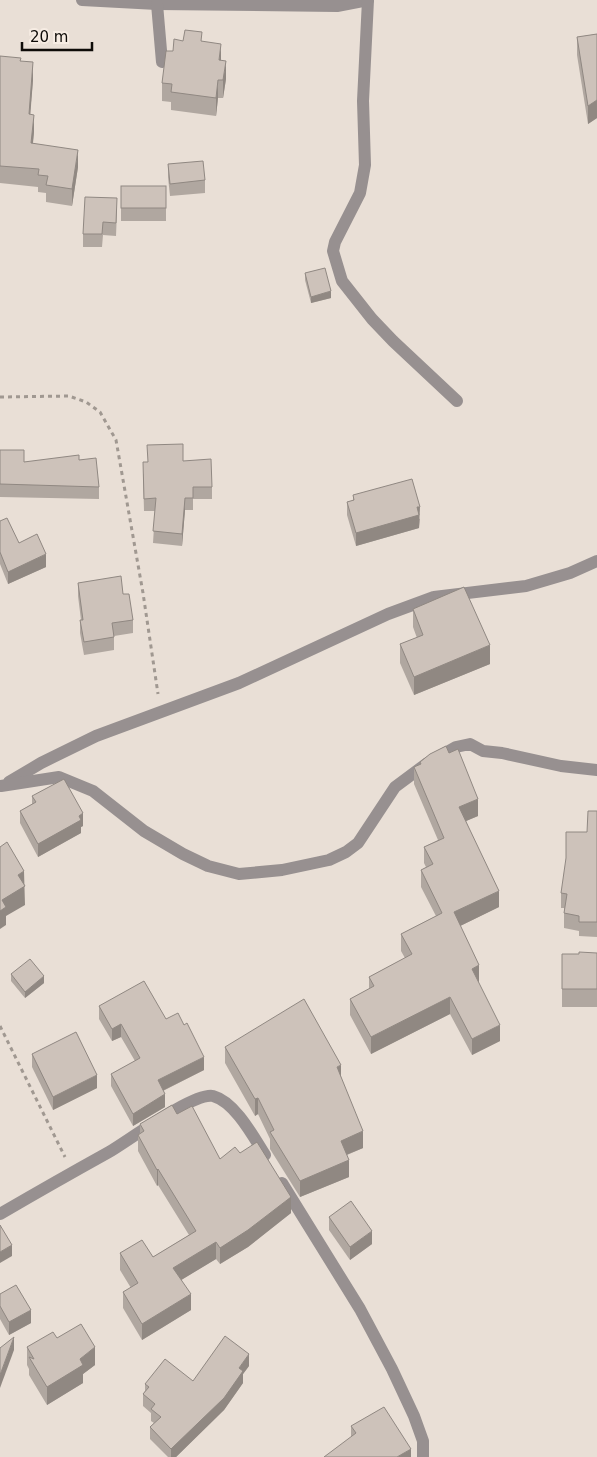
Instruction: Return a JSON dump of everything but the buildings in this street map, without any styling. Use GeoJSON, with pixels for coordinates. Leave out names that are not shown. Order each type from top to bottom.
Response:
{"type":"FeatureCollection","features":[{"type":"Feature","properties":{"kind":"street"},"geometry":{"type":"LineString","coordinates":[[82,0],[157,4],[337,6],[368,0],[363,101],[365,164],[360,193],[335,242],[333,251],[342,280],[372,319],[458,401]]}},
{"type":"Feature","properties":{"kind":"street"},"geometry":{"type":"LineString","coordinates":[[157,4],[162,62]]}},
{"type":"Feature","properties":{"kind":"street"},"geometry":{"type":"LineString","coordinates":[[1,787],[41,763],[96,736],[239,683],[388,614],[434,597],[526,586],[570,573],[597,561]]}},
{"type":"Feature","properties":{"kind":"street"},"geometry":{"type":"LineString","coordinates":[[1,787],[59,777],[93,791],[144,831],[183,854],[208,866],[239,874],[282,870],[330,860],[346,852],[358,843],[395,787],[426,764],[456,747],[470,744],[483,752],[502,753],[560,766],[597,770]]}},
{"type":"Feature","properties":{"kind":"street"},"geometry":{"type":"LineString","coordinates":[[0,1214],[72,1171],[111,1151],[156,1121],[192,1102],[210,1096],[221,1099],[231,1107],[272,1167],[360,1309],[392,1369],[414,1416],[423,1441],[423,1457]]}},
{"type":"Feature","properties":{"kind":"path"},"geometry":{"type":"LineString","coordinates":[[0,397],[69,396],[86,402],[100,412],[116,440],[143,593],[160,711]]}},
{"type":"Feature","properties":{"kind":"path"},"geometry":{"type":"LineString","coordinates":[[0,1026],[72,1171]]}}]}
